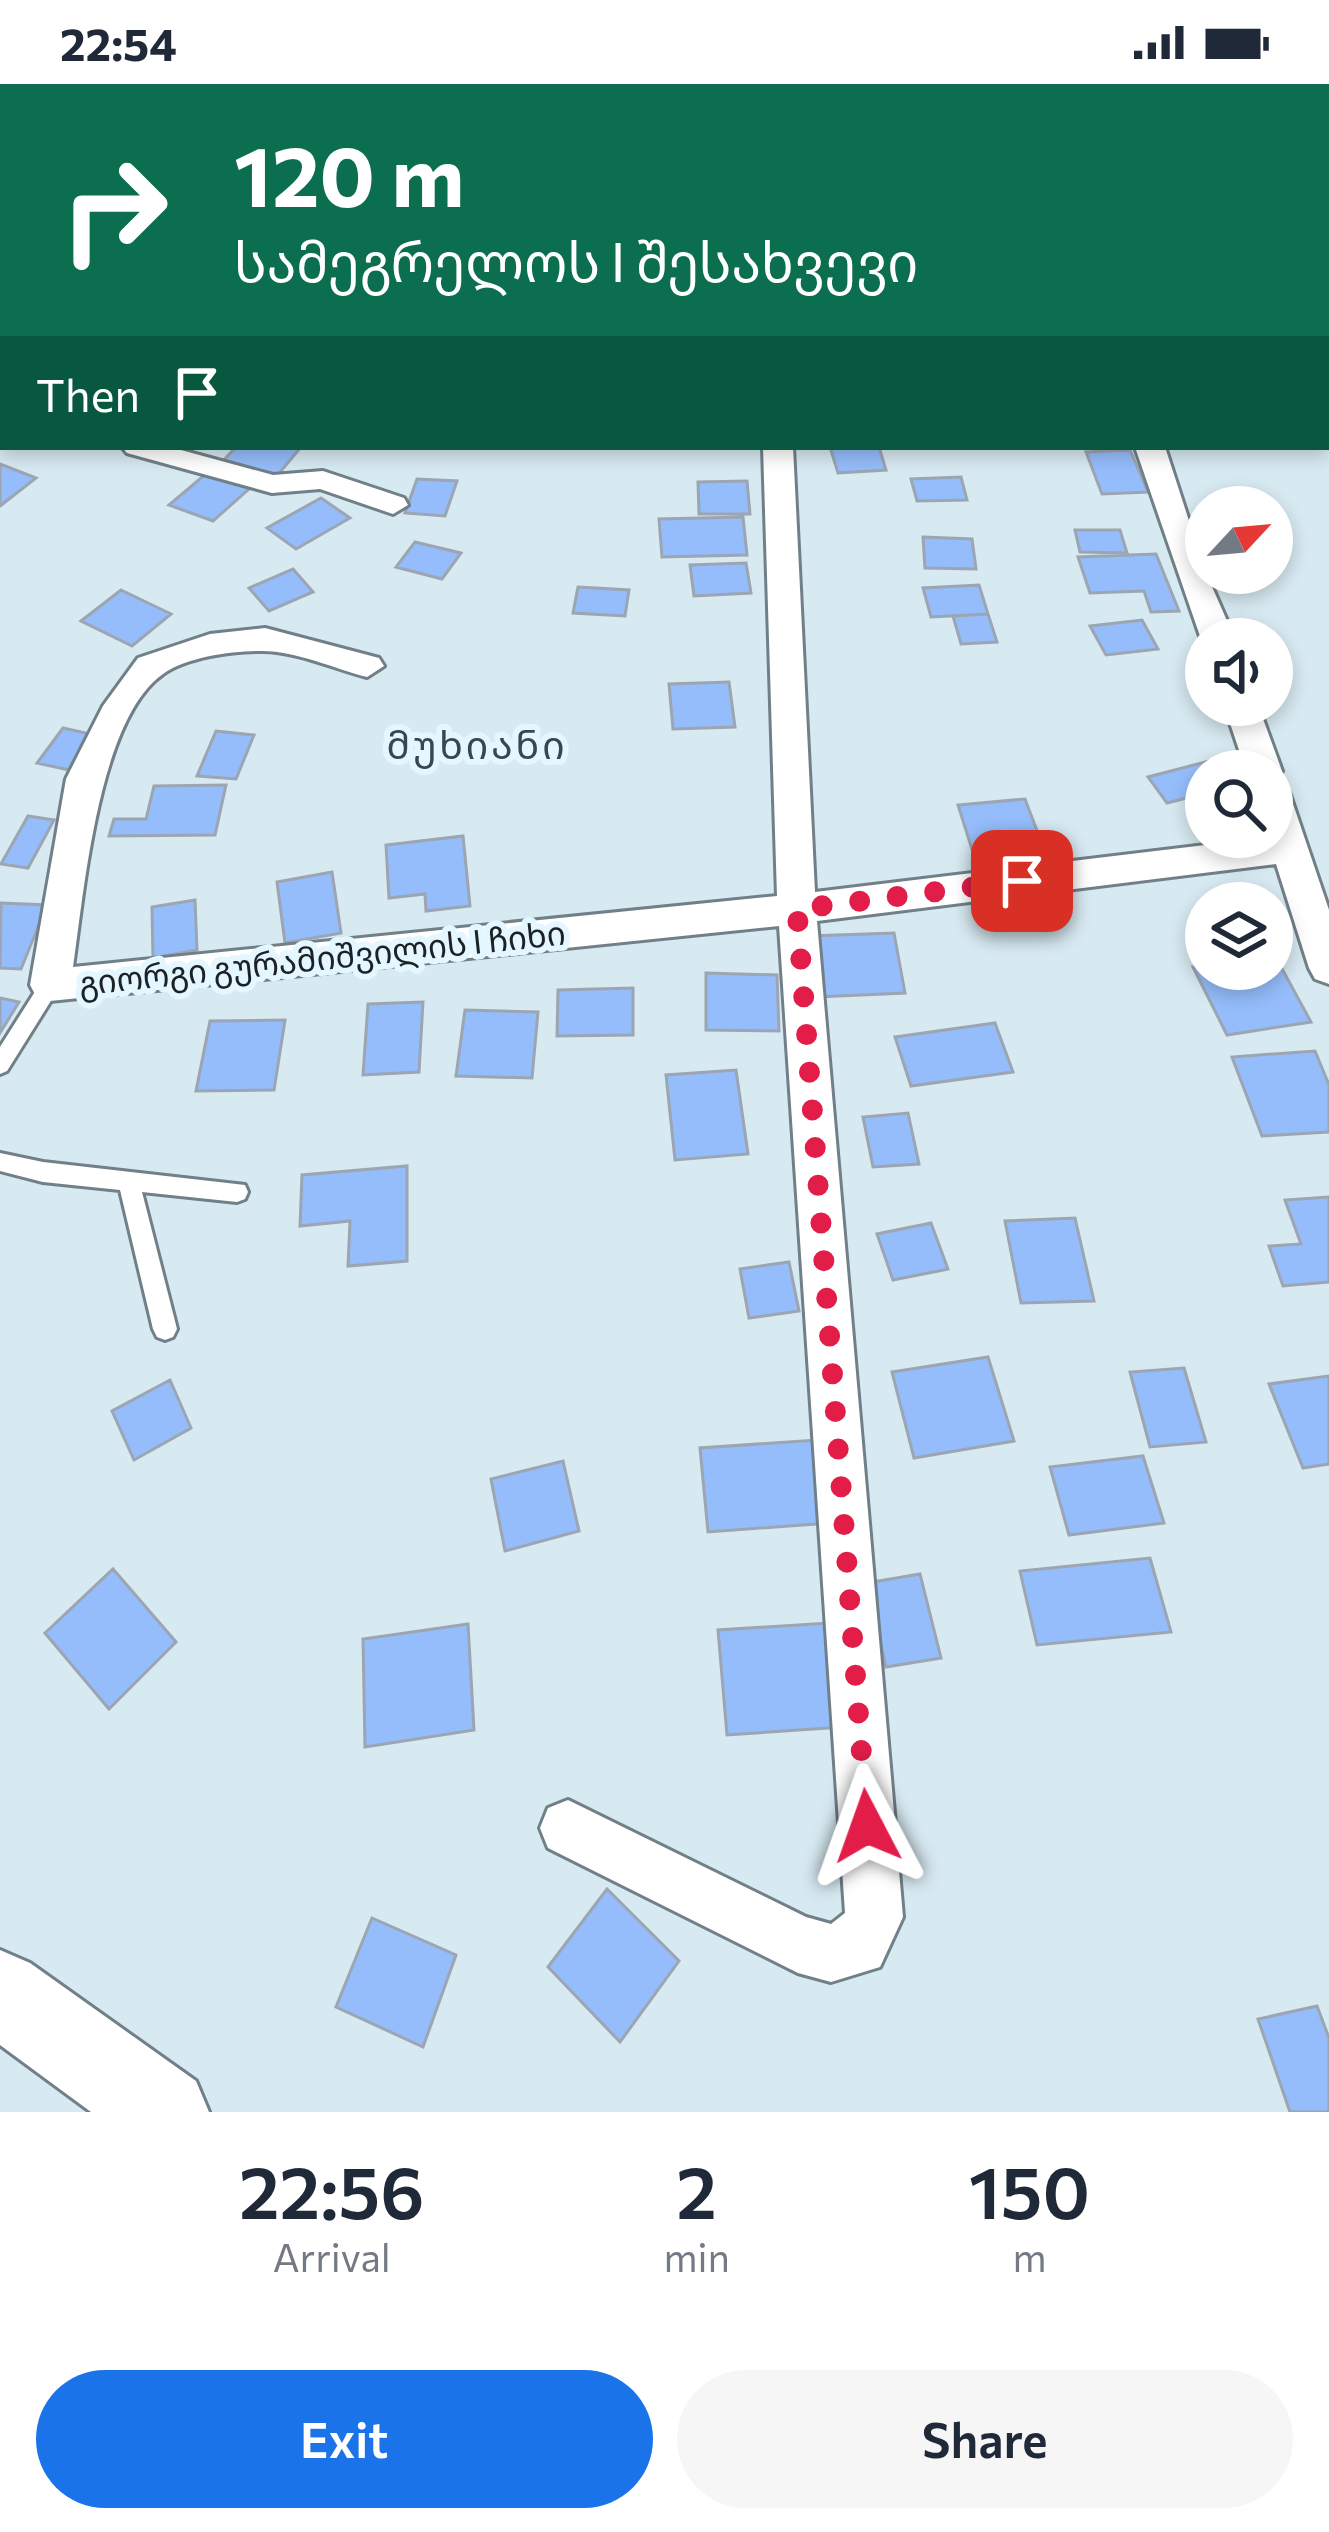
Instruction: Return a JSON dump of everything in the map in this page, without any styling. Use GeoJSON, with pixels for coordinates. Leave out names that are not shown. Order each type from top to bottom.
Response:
{"type":"FeatureCollection","features":[{"type":"Feature","properties":{"kind":"street"},"geometry":{"type":"LineString","coordinates":[[148,450],[272,484],[323,480],[393,505]]}},
{"type":"Feature","properties":{"kind":"street"},"geometry":{"type":"LineString","coordinates":[[568,1828],[798,1943],[831,1953],[859,1946],[874,1917],[797,909],[778,450]]}},
{"type":"Feature","properties":{"kind":"street"},"geometry":{"type":"LineString","coordinates":[[1151,450],[1211,618]]}},
{"type":"Feature","properties":{"kind":"street","name":"გიორგი გურამიშვილის I ჩიხი"},"geometry":{"type":"LineString","coordinates":[[367,666],[265,639],[210,644],[150,666],[116,714],[84,779],[50,986],[797,909],[1210,858]]}},
{"type":"Feature","properties":{"kind":"street"},"geometry":{"type":"LineString","coordinates":[[1293,854],[1329,968]]}},
{"type":"Feature","properties":{"kind":"street"},"geometry":{"type":"LineString","coordinates":[[0,1993],[165,2112]]}},
{"type":"Feature","properties":{"kind":"lane"},"geometry":{"type":"LineString","coordinates":[[0,1065],[50,986]]}},
{"type":"Feature","properties":{"kind":"lane"},"geometry":{"type":"LineString","coordinates":[[0,1162],[129,1182],[237,1192]]}},
{"type":"Feature","properties":{"kind":"lane"},"geometry":{"type":"LineString","coordinates":[[129,1182],[165,1329]]}},
{"type":"Feature","properties":{"kind":"building"},"geometry":{"type":"Polygon","coordinates":[[[233,450],[298,450],[276,477],[221,463],[233,450]]]}},
{"type":"Feature","properties":{"kind":"building"},"geometry":{"type":"Polygon","coordinates":[[[831,450],[880,450],[886,470],[838,473],[831,450]]]}},
{"type":"Feature","properties":{"kind":"building"},"geometry":{"type":"Polygon","coordinates":[[[1130,450],[1148,492],[1102,494],[1086,452],[1130,450]]]}},
{"type":"Feature","properties":{"kind":"building"},"geometry":{"type":"Polygon","coordinates":[[[0,464],[36,478],[0,506],[0,464]]]}},
{"type":"Feature","properties":{"kind":"building"},"geometry":{"type":"Polygon","coordinates":[[[207,473],[250,488],[213,521],[169,505],[207,473]]]}},
{"type":"Feature","properties":{"kind":"building"},"geometry":{"type":"Polygon","coordinates":[[[961,477],[967,500],[917,501],[911,479],[961,477]]]}},
{"type":"Feature","properties":{"kind":"building"},"geometry":{"type":"Polygon","coordinates":[[[417,479],[457,481],[445,516],[405,513],[417,479]]]}},
{"type":"Feature","properties":{"kind":"building"},"geometry":{"type":"Polygon","coordinates":[[[747,481],[750,514],[699,514],[698,482],[747,481]]]}},
{"type":"Feature","properties":{"kind":"building"},"geometry":{"type":"Polygon","coordinates":[[[321,498],[350,518],[296,549],[267,528],[321,498]]]}},
{"type":"Feature","properties":{"kind":"building"},"geometry":{"type":"Polygon","coordinates":[[[743,517],[747,555],[662,557],[659,519],[743,517]]]}},
{"type":"Feature","properties":{"kind":"building"},"geometry":{"type":"Polygon","coordinates":[[[1075,530],[1120,530],[1127,553],[1080,552],[1075,530]]]}},
{"type":"Feature","properties":{"kind":"building"},"geometry":{"type":"Polygon","coordinates":[[[923,537],[972,539],[976,569],[925,568],[923,537]]]}},
{"type":"Feature","properties":{"kind":"building"},"geometry":{"type":"Polygon","coordinates":[[[415,542],[461,553],[442,579],[396,567],[415,542]]]}},
{"type":"Feature","properties":{"kind":"building"},"geometry":{"type":"Polygon","coordinates":[[[1156,554],[1179,611],[1151,612],[1144,591],[1090,593],[1078,557],[1156,554]]]}},
{"type":"Feature","properties":{"kind":"building"},"geometry":{"type":"Polygon","coordinates":[[[746,563],[751,593],[694,596],[690,565],[746,563]]]}},
{"type":"Feature","properties":{"kind":"building"},"geometry":{"type":"Polygon","coordinates":[[[293,569],[313,592],[269,611],[249,588],[293,569]]]}},
{"type":"Feature","properties":{"kind":"building"},"geometry":{"type":"Polygon","coordinates":[[[979,585],[988,614],[931,617],[923,588],[979,585]]]}},
{"type":"Feature","properties":{"kind":"building"},"geometry":{"type":"Polygon","coordinates":[[[578,587],[629,590],[625,616],[573,613],[578,587]]]}},
{"type":"Feature","properties":{"kind":"building"},"geometry":{"type":"Polygon","coordinates":[[[121,590],[171,614],[132,646],[81,621],[121,590]]]}},
{"type":"Feature","properties":{"kind":"building"},"geometry":{"type":"Polygon","coordinates":[[[988,614],[997,642],[961,644],[953,616],[988,614]]]}},
{"type":"Feature","properties":{"kind":"building"},"geometry":{"type":"Polygon","coordinates":[[[1142,620],[1158,649],[1106,655],[1090,626],[1142,620]]]}},
{"type":"Feature","properties":{"kind":"building"},"geometry":{"type":"Polygon","coordinates":[[[729,682],[735,727],[673,729],[669,684],[729,682]]]}},
{"type":"Feature","properties":{"kind":"building"},"geometry":{"type":"Polygon","coordinates":[[[63,728],[99,736],[74,771],[37,763],[63,728]]]}},
{"type":"Feature","properties":{"kind":"building"},"geometry":{"type":"Polygon","coordinates":[[[216,731],[254,735],[236,779],[197,776],[216,731]]]}},
{"type":"Feature","properties":{"kind":"building"},"geometry":{"type":"Polygon","coordinates":[[[1185,767],[1185,798],[1167,803],[1148,777],[1185,767]]]}},
{"type":"Feature","properties":{"kind":"building"},"geometry":{"type":"Polygon","coordinates":[[[226,785],[215,835],[109,836],[114,819],[146,819],[154,786],[226,785]]]}},
{"type":"Feature","properties":{"kind":"building"},"geometry":{"type":"Polygon","coordinates":[[[1025,799],[1045,852],[975,859],[958,805],[1025,799]]]}},
{"type":"Feature","properties":{"kind":"building"},"geometry":{"type":"Polygon","coordinates":[[[28,816],[54,820],[28,868],[1,864],[28,816]]]}},
{"type":"Feature","properties":{"kind":"building"},"geometry":{"type":"Polygon","coordinates":[[[463,836],[470,906],[426,911],[425,894],[389,898],[386,845],[463,836]]]}},
{"type":"Feature","properties":{"kind":"building"},"geometry":{"type":"Polygon","coordinates":[[[332,872],[341,933],[285,943],[277,882],[332,872]]]}},
{"type":"Feature","properties":{"kind":"building"},"geometry":{"type":"Polygon","coordinates":[[[195,900],[197,950],[153,958],[152,907],[195,900]]]}},
{"type":"Feature","properties":{"kind":"building"},"geometry":{"type":"Polygon","coordinates":[[[1,903],[47,905],[21,969],[0,968],[1,903]]]}},
{"type":"Feature","properties":{"kind":"building"},"geometry":{"type":"Polygon","coordinates":[[[894,933],[905,993],[817,997],[809,936],[894,933]]]}},
{"type":"Feature","properties":{"kind":"building"},"geometry":{"type":"Polygon","coordinates":[[[706,973],[777,975],[779,1031],[706,1030],[706,973]]]}},
{"type":"Feature","properties":{"kind":"building"},"geometry":{"type":"Polygon","coordinates":[[[633,988],[633,1035],[557,1036],[558,990],[633,988]]]}},
{"type":"Feature","properties":{"kind":"building"},"geometry":{"type":"Polygon","coordinates":[[[1293,989],[1311,1022],[1227,1035],[1204,990],[1293,989]]]}},
{"type":"Feature","properties":{"kind":"building"},"geometry":{"type":"Polygon","coordinates":[[[0,998],[19,1002],[0,1033],[0,998]]]}},
{"type":"Feature","properties":{"kind":"building"},"geometry":{"type":"Polygon","coordinates":[[[423,1002],[419,1072],[363,1075],[368,1004],[423,1002]]]}},
{"type":"Feature","properties":{"kind":"building"},"geometry":{"type":"Polygon","coordinates":[[[465,1010],[538,1012],[532,1078],[456,1076],[465,1010]]]}},
{"type":"Feature","properties":{"kind":"building"},"geometry":{"type":"Polygon","coordinates":[[[285,1020],[274,1090],[196,1091],[210,1021],[285,1020]]]}},
{"type":"Feature","properties":{"kind":"building"},"geometry":{"type":"Polygon","coordinates":[[[995,1023],[1013,1072],[911,1086],[895,1037],[995,1023]]]}},
{"type":"Feature","properties":{"kind":"building"},"geometry":{"type":"Polygon","coordinates":[[[1315,1051],[1329,1085],[1329,1132],[1262,1136],[1232,1057],[1315,1051]]]}},
{"type":"Feature","properties":{"kind":"building"},"geometry":{"type":"Polygon","coordinates":[[[736,1070],[748,1154],[675,1160],[666,1075],[736,1070]]]}},
{"type":"Feature","properties":{"kind":"building"},"geometry":{"type":"Polygon","coordinates":[[[908,1113],[919,1164],[873,1167],[863,1117],[908,1113]]]}},
{"type":"Feature","properties":{"kind":"building"},"geometry":{"type":"Polygon","coordinates":[[[407,1166],[407,1261],[348,1266],[350,1221],[300,1226],[302,1175],[407,1166]]]}},
{"type":"Feature","properties":{"kind":"building"},"geometry":{"type":"Polygon","coordinates":[[[1329,1197],[1329,1282],[1283,1286],[1269,1246],[1301,1244],[1285,1200],[1329,1197]]]}},
{"type":"Feature","properties":{"kind":"building"},"geometry":{"type":"Polygon","coordinates":[[[1075,1218],[1094,1301],[1021,1303],[1005,1221],[1075,1218]]]}},
{"type":"Feature","properties":{"kind":"building"},"geometry":{"type":"Polygon","coordinates":[[[931,1223],[948,1269],[893,1280],[877,1234],[931,1223]]]}},
{"type":"Feature","properties":{"kind":"building"},"geometry":{"type":"Polygon","coordinates":[[[789,1262],[799,1311],[749,1318],[740,1269],[789,1262]]]}},
{"type":"Feature","properties":{"kind":"building"},"geometry":{"type":"Polygon","coordinates":[[[988,1357],[1014,1441],[914,1458],[892,1372],[988,1357]]]}},
{"type":"Feature","properties":{"kind":"building"},"geometry":{"type":"Polygon","coordinates":[[[1184,1368],[1206,1442],[1150,1447],[1130,1372],[1184,1368]]]}},
{"type":"Feature","properties":{"kind":"building"},"geometry":{"type":"Polygon","coordinates":[[[1329,1376],[1329,1464],[1303,1468],[1269,1384],[1329,1376]]]}},
{"type":"Feature","properties":{"kind":"building"},"geometry":{"type":"Polygon","coordinates":[[[170,1380],[191,1428],[134,1460],[112,1411],[170,1380]]]}},
{"type":"Feature","properties":{"kind":"building"},"geometry":{"type":"Polygon","coordinates":[[[817,1440],[829,1523],[708,1532],[700,1448],[817,1440]]]}},
{"type":"Feature","properties":{"kind":"building"},"geometry":{"type":"Polygon","coordinates":[[[1143,1456],[1164,1523],[1069,1535],[1050,1467],[1143,1456]]]}},
{"type":"Feature","properties":{"kind":"building"},"geometry":{"type":"Polygon","coordinates":[[[563,1461],[579,1531],[505,1551],[491,1479],[563,1461]]]}},
{"type":"Feature","properties":{"kind":"building"},"geometry":{"type":"Polygon","coordinates":[[[1150,1558],[1171,1632],[1037,1645],[1020,1571],[1150,1558]]]}},
{"type":"Feature","properties":{"kind":"building"},"geometry":{"type":"Polygon","coordinates":[[[113,1569],[176,1642],[109,1709],[45,1633],[113,1569]]]}},
{"type":"Feature","properties":{"kind":"building"},"geometry":{"type":"Polygon","coordinates":[[[920,1574],[941,1658],[886,1667],[867,1583],[920,1574]]]}},
{"type":"Feature","properties":{"kind":"building"},"geometry":{"type":"Polygon","coordinates":[[[829,1623],[842,1727],[727,1735],[718,1630],[829,1623]]]}},
{"type":"Feature","properties":{"kind":"building"},"geometry":{"type":"Polygon","coordinates":[[[468,1624],[474,1730],[365,1747],[363,1639],[468,1624]]]}},
{"type":"Feature","properties":{"kind":"building"},"geometry":{"type":"Polygon","coordinates":[[[607,1889],[679,1961],[620,2042],[548,1967],[607,1889]]]}},
{"type":"Feature","properties":{"kind":"building"},"geometry":{"type":"Polygon","coordinates":[[[372,1918],[456,1955],[423,2047],[336,2007],[372,1918]]]}},
{"type":"Feature","properties":{"kind":"building"},"geometry":{"type":"Polygon","coordinates":[[[1317,2006],[1329,2038],[1329,2112],[1290,2112],[1258,2019],[1317,2006]]]}},
{"type":"Feature","properties":{"kind":"district","name":"მუხიანი"},"geometry":{"type":"Point","coordinates":[477,745]}},
{"type":"Feature","properties":{"kind":"route"},"geometry":{"type":"LineString","coordinates":[[867,1826],[797,909],[1022,881]]}}]}
